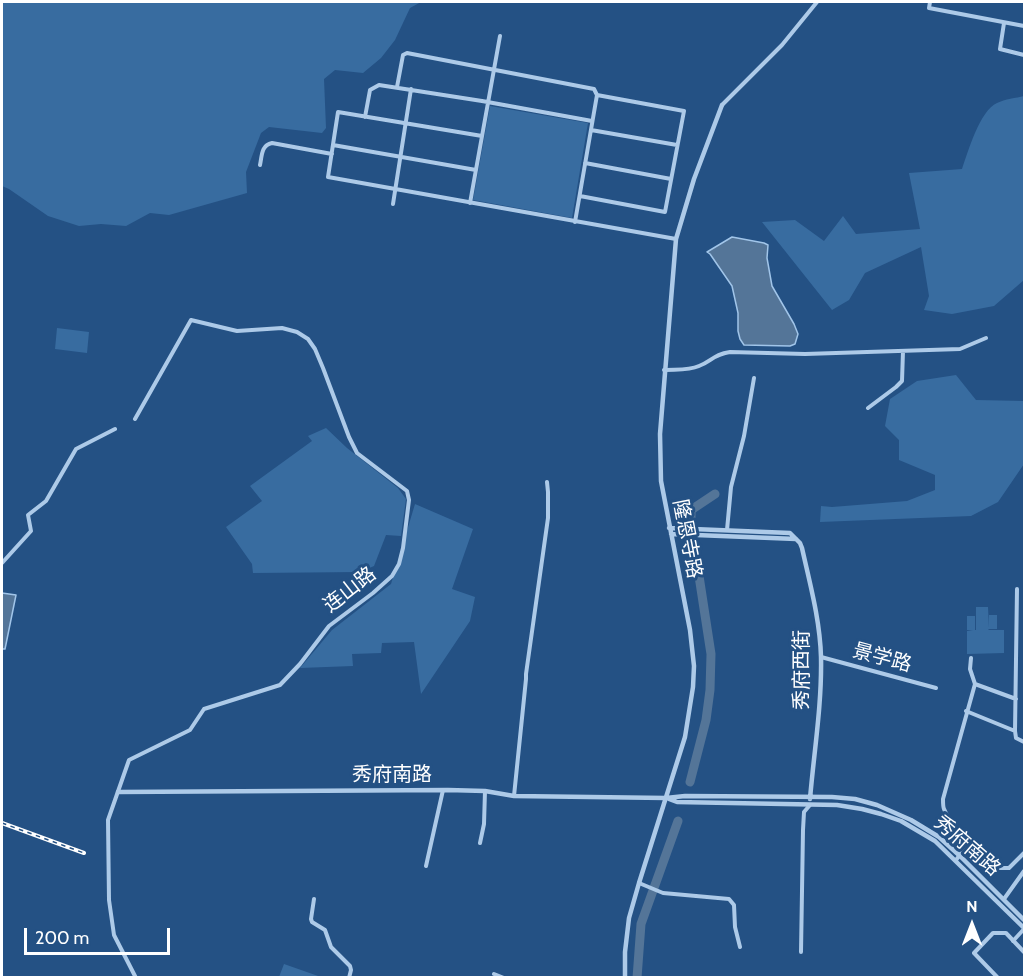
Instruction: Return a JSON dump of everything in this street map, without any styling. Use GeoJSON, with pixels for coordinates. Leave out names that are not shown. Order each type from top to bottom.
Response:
{"type":"FeatureCollection","features":[{"type":"Feature","properties":{"kind":"street"},"geometry":{"type":"LineString","coordinates":[[722,105],[782,45],[817,2]]}},
{"type":"Feature","properties":{"kind":"street"},"geometry":{"type":"LineString","coordinates":[[930,2],[929,8],[1024,26]]}},
{"type":"Feature","properties":{"kind":"street"},"geometry":{"type":"LineString","coordinates":[[1004,22],[1000,49],[1024,55]]}},
{"type":"Feature","properties":{"kind":"street"},"geometry":{"type":"LineString","coordinates":[[470,203],[500,36]]}},
{"type":"Feature","properties":{"kind":"street"},"geometry":{"type":"LineString","coordinates":[[397,87],[403,55],[407,52],[594,89],[597,95],[575,222]]}},
{"type":"Feature","properties":{"kind":"street"},"geometry":{"type":"LineString","coordinates":[[365,117],[370,90],[379,85],[592,121]]}},
{"type":"Feature","properties":{"kind":"street"},"geometry":{"type":"LineString","coordinates":[[393,204],[411,89]]}},
{"type":"Feature","properties":{"kind":"street"},"geometry":{"type":"LineString","coordinates":[[580,196],[665,212],[684,111],[597,95]]}},
{"type":"Feature","properties":{"kind":"street","name":"隆恩寺路"},"geometry":{"type":"LineString","coordinates":[[625,978],[627,928],[688,724],[694,676],[694,654],[660,470],[660,434],[676,239],[694,179],[722,105]]}},
{"type":"Feature","properties":{"kind":"street"},"geometry":{"type":"LineString","coordinates":[[482,136],[338,112],[328,177],[676,239]]}},
{"type":"Feature","properties":{"kind":"street"},"geometry":{"type":"LineString","coordinates":[[591,130],[677,144]]}},
{"type":"Feature","properties":{"kind":"street"},"geometry":{"type":"LineString","coordinates":[[260,165],[264,147],[272,143],[332,154]]}},
{"type":"Feature","properties":{"kind":"street"},"geometry":{"type":"LineString","coordinates":[[333,145],[476,170]]}},
{"type":"Feature","properties":{"kind":"street"},"geometry":{"type":"LineString","coordinates":[[585,163],[671,178]]}},
{"type":"Feature","properties":{"kind":"street","name":"连山路"},"geometry":{"type":"LineString","coordinates":[[135,419],[191,320],[237,331],[282,328],[297,332],[308,339],[315,349],[357,453],[407,491],[409,500],[403,548],[393,576],[329,626],[300,664],[280,685],[204,709],[190,730],[129,760],[108,820],[109,900],[114,935],[136,978]]}},
{"type":"Feature","properties":{"kind":"street"},"geometry":{"type":"LineString","coordinates":[[664,370],[698,367],[720,354],[730,352],[805,354],[960,349],[986,338]]}},
{"type":"Feature","properties":{"kind":"street"},"geometry":{"type":"LineString","coordinates":[[868,408],[902,381],[903,351]]}},
{"type":"Feature","properties":{"kind":"street"},"geometry":{"type":"LineString","coordinates":[[727,530],[731,487],[744,436],[754,378]]}},
{"type":"Feature","properties":{"kind":"street"},"geometry":{"type":"LineString","coordinates":[[2,563],[31,531],[28,515],[46,501],[76,449],[115,429]]}},
{"type":"Feature","properties":{"kind":"street"},"geometry":{"type":"LineString","coordinates":[[514,796],[526,674],[548,518],[547,482]]}},
{"type":"Feature","properties":{"kind":"street"},"geometry":{"type":"LineString","coordinates":[[670,531],[727,530],[790,533],[796,538]]}},
{"type":"Feature","properties":{"kind":"street"},"geometry":{"type":"LineString","coordinates":[[670,531],[796,538]]}},
{"type":"Feature","properties":{"kind":"street","name":"秀府西街"},"geometry":{"type":"LineString","coordinates":[[796,538],[802,548],[814,601],[821,657],[820,698],[810,805]]}},
{"type":"Feature","properties":{"kind":"street"},"geometry":{"type":"LineString","coordinates":[[1017,590],[1016,738],[1024,742]]}},
{"type":"Feature","properties":{"kind":"street","name":"景学路"},"geometry":{"type":"LineString","coordinates":[[821,657],[936,688]]}},
{"type":"Feature","properties":{"kind":"street"},"geometry":{"type":"LineString","coordinates":[[971,658],[970,669],[975,684],[943,799],[944,808],[947,816],[997,868],[1008,868],[1024,853]]}},
{"type":"Feature","properties":{"kind":"street"},"geometry":{"type":"LineString","coordinates":[[975,684],[1016,699]]}},
{"type":"Feature","properties":{"kind":"street"},"geometry":{"type":"LineString","coordinates":[[966,711],[1001,727],[1016,731]]}},
{"type":"Feature","properties":{"kind":"street"},"geometry":{"type":"LineString","coordinates":[[426,866],[443,790]]}},
{"type":"Feature","properties":{"kind":"street","name":"秀府南路"},"geometry":{"type":"LineString","coordinates":[[118,792],[443,790],[485,791],[514,796],[832,797],[855,800],[877,805],[911,819],[939,837],[1024,920]]}},
{"type":"Feature","properties":{"kind":"street"},"geometry":{"type":"LineString","coordinates":[[480,843],[484,824],[485,791]]}},
{"type":"Feature","properties":{"kind":"street","name":"秀府南路"},"geometry":{"type":"LineString","coordinates":[[666,798],[677,802],[837,805],[862,808],[901,821],[935,841],[1024,928]]}},
{"type":"Feature","properties":{"kind":"street"},"geometry":{"type":"LineString","coordinates":[[801,952],[802,830],[804,812],[810,805]]}},
{"type":"Feature","properties":{"kind":"street"},"geometry":{"type":"LineString","coordinates":[[956,860],[970,842]]}},
{"type":"Feature","properties":{"kind":"street"},"geometry":{"type":"LineString","coordinates":[[1004,899],[1024,871]]}},
{"type":"Feature","properties":{"kind":"street"},"geometry":{"type":"LineString","coordinates":[[641,884],[663,893],[729,899],[734,905],[735,927],[740,947]]}},
{"type":"Feature","properties":{"kind":"street"},"geometry":{"type":"LineString","coordinates":[[314,899],[312,922],[325,930],[331,947],[350,966],[349,978]]}},
{"type":"Feature","properties":{"kind":"street"},"geometry":{"type":"LineString","coordinates":[[1013,941],[1024,928]]}},
{"type":"Feature","properties":{"kind":"street"},"geometry":{"type":"LineString","coordinates":[[998,978],[974,953],[993,933],[1006,933],[1024,952]]}},
{"type":"Feature","properties":{"kind":"street"},"geometry":{"type":"LineString","coordinates":[[494,974],[504,978]]}},
{"type":"Feature","properties":{"kind":"shaded area"},"geometry":{"type":"Polygon","coordinates":[[[2,2],[421,2],[410,8],[395,40],[381,58],[363,73],[335,70],[324,79],[326,128],[322,133],[269,127],[261,133],[246,172],[247,193],[169,215],[150,213],[126,226],[101,224],[79,226],[48,216],[2,186],[2,2]]]}},
{"type":"Feature","properties":{"kind":"shaded area"},"geometry":{"type":"Polygon","coordinates":[[[1024,96],[1024,280],[994,306],[952,314],[924,310],[929,296],[921,247],[865,273],[849,300],[832,310],[762,222],[795,220],[824,241],[843,216],[856,234],[920,229],[909,173],[962,169],[975,132],[985,114],[991,107],[1003,100],[1024,96]]]}},
{"type":"Feature","properties":{"kind":"shaded area"},"geometry":{"type":"Polygon","coordinates":[[[490,106],[588,123],[572,218],[473,200],[490,106]]]}},
{"type":"Feature","properties":{"kind":"shaded area"},"geometry":{"type":"Polygon","coordinates":[[[732,237],[768,245],[767,258],[772,286],[798,334],[795,344],[790,346],[744,345],[740,339],[738,313],[732,286],[707,252],[732,237]]]}},
{"type":"Feature","properties":{"kind":"shaded area"},"geometry":{"type":"Polygon","coordinates":[[[57,328],[89,332],[87,353],[55,349],[57,328]]]}},
{"type":"Feature","properties":{"kind":"shaded area"},"geometry":{"type":"Polygon","coordinates":[[[956,375],[976,400],[1024,401],[1024,464],[998,502],[971,516],[820,522],[821,506],[907,501],[935,490],[935,475],[899,460],[899,440],[885,426],[890,399],[917,381],[956,375]]]}},
{"type":"Feature","properties":{"kind":"shaded area"},"geometry":{"type":"Polygon","coordinates":[[[326,428],[347,448],[398,488],[406,499],[401,536],[386,535],[374,566],[360,572],[253,573],[252,564],[226,527],[262,501],[250,486],[312,441],[308,436],[326,428]]]}},
{"type":"Feature","properties":{"kind":"shaded area"},"geometry":{"type":"Polygon","coordinates":[[[415,504],[473,529],[452,589],[475,597],[470,621],[421,694],[414,642],[382,643],[381,653],[352,654],[353,666],[300,668],[332,630],[391,584],[415,504]]]}},
{"type":"Feature","properties":{"kind":"shaded area"},"geometry":{"type":"Polygon","coordinates":[[[2,593],[16,595],[5,649],[2,649],[2,593]]]}},
{"type":"Feature","properties":{"kind":"shaded area"},"geometry":{"type":"Polygon","coordinates":[[[976,607],[988,607],[989,628],[989,615],[997,615],[997,629],[988,630],[1004,630],[1004,653],[967,654],[967,631],[973,630],[967,630],[967,616],[975,616],[976,630],[976,607]]]}},
{"type":"Feature","properties":{"kind":"shaded area"},"geometry":{"type":"Polygon","coordinates":[[[284,964],[321,977],[279,977],[284,964]]]}},
{"type":"Feature","properties":{"kind":"waterway"},"geometry":{"type":"LineString","coordinates":[[691,521],[691,510],[715,494]]}},
{"type":"Feature","properties":{"kind":"waterway"},"geometry":{"type":"LineString","coordinates":[[690,782],[706,720],[711,654],[695,550]]}},
{"type":"Feature","properties":{"kind":"waterway"},"geometry":{"type":"LineString","coordinates":[[637,978],[641,924],[678,821]]}},
{"type":"Feature","properties":{"kind":"railway"},"geometry":{"type":"LineString","coordinates":[[2,823],[84,853]]}}]}
